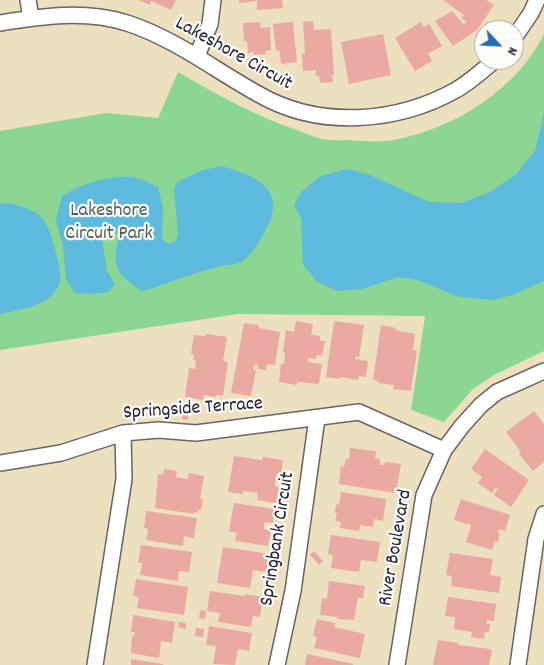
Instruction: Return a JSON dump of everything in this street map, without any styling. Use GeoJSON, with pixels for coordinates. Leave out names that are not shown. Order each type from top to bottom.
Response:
{"type":"FeatureCollection","features":[{"type":"Feature","properties":{"kind":"street"},"geometry":{"type":"LineString","coordinates":[[28,0],[32,18]]}},
{"type":"Feature","properties":{"kind":"street"},"geometry":{"type":"LineString","coordinates":[[197,56],[210,24],[213,0]]}},
{"type":"Feature","properties":{"kind":"street"},"geometry":{"type":"LineString","coordinates":[[524,23],[537,0]]}},
{"type":"Feature","properties":{"kind":"street","name":"Lakeshore Circuit"},"geometry":{"type":"LineString","coordinates":[[0,23],[63,15],[95,16],[128,24],[197,56],[262,97],[289,108],[331,116],[358,118],[384,116],[413,109],[457,89],[482,70]]}},
{"type":"Feature","properties":{"kind":"street","name":"River Boulevard"},"geometry":{"type":"LineString","coordinates":[[397,665],[424,495],[444,450],[475,412],[497,392],[544,371]]}},
{"type":"Feature","properties":{"kind":"street","name":"Springside Terrace"},"geometry":{"type":"LineString","coordinates":[[0,463],[61,454],[123,433],[158,430],[196,433],[359,412],[444,450]]}},
{"type":"Feature","properties":{"kind":"street","name":"Springbank Circuit"},"geometry":{"type":"LineString","coordinates":[[277,665],[293,591],[317,418]]}},
{"type":"Feature","properties":{"kind":"street"},"geometry":{"type":"LineString","coordinates":[[95,665],[124,479],[123,433]]}},
{"type":"Feature","properties":{"kind":"street"},"geometry":{"type":"LineString","coordinates":[[518,665],[536,539],[544,514]]}},
{"type":"Feature","properties":{"kind":"green space","name":"Lakeshore Circuit Park"},"geometry":{"type":"Polygon","coordinates":[[[544,34],[544,351],[494,375],[473,389],[444,422],[411,410],[425,316],[238,314],[0,350],[0,131],[106,113],[158,118],[178,72],[251,111],[325,140],[392,140],[420,134],[441,126],[483,103],[520,70],[524,70],[524,65],[533,54],[544,34]]]}},
{"type":"Feature","properties":{"kind":"water"},"geometry":{"type":"Polygon","coordinates":[[[544,113],[544,281],[513,295],[493,300],[459,297],[417,280],[398,277],[362,289],[337,291],[316,281],[303,264],[301,219],[294,205],[302,191],[321,176],[347,169],[368,174],[429,202],[461,203],[490,192],[516,174],[535,151],[544,113]]]}},
{"type":"Feature","properties":{"kind":"water"},"geometry":{"type":"Polygon","coordinates":[[[221,166],[248,175],[259,181],[267,188],[272,197],[271,220],[256,246],[244,260],[205,270],[141,291],[121,274],[118,268],[116,255],[119,236],[111,227],[101,234],[107,271],[115,284],[109,292],[75,293],[66,279],[63,247],[56,219],[62,196],[86,184],[113,177],[138,178],[148,182],[158,187],[163,208],[162,239],[168,244],[175,242],[178,235],[174,189],[177,182],[200,171],[221,166]]]}},
{"type":"Feature","properties":{"kind":"water"},"geometry":{"type":"Polygon","coordinates":[[[6,203],[37,213],[47,225],[60,268],[60,280],[58,287],[48,299],[24,309],[0,314],[0,204],[6,203]]]}},
{"type":"Feature","properties":{"kind":"building"},"geometry":{"type":"Polygon","coordinates":[[[138,0],[176,0],[171,10],[151,1],[150,5],[138,0]]]}},
{"type":"Feature","properties":{"kind":"building"},"geometry":{"type":"Polygon","coordinates":[[[239,0],[256,0],[256,1],[239,3],[239,0]]]}},
{"type":"Feature","properties":{"kind":"building"},"geometry":{"type":"Polygon","coordinates":[[[257,0],[282,0],[283,8],[257,10],[257,0]]]}},
{"type":"Feature","properties":{"kind":"building"},"geometry":{"type":"Polygon","coordinates":[[[443,0],[486,0],[494,5],[484,20],[474,20],[474,32],[453,46],[435,21],[452,11],[463,24],[467,22],[461,18],[464,15],[443,0]]]}},
{"type":"Feature","properties":{"kind":"building"},"geometry":{"type":"Polygon","coordinates":[[[313,21],[314,30],[331,29],[333,82],[320,83],[319,76],[316,76],[316,70],[303,71],[302,54],[305,54],[303,22],[313,21]]]}},
{"type":"Feature","properties":{"kind":"building"},"geometry":{"type":"Polygon","coordinates":[[[260,22],[261,28],[270,27],[271,50],[265,51],[266,54],[254,55],[254,52],[248,53],[247,41],[244,41],[243,23],[260,22]]]}},
{"type":"Feature","properties":{"kind":"building"},"geometry":{"type":"Polygon","coordinates":[[[293,22],[297,62],[281,64],[279,50],[276,51],[273,24],[293,22]]]}},
{"type":"Feature","properties":{"kind":"building"},"geometry":{"type":"Polygon","coordinates":[[[421,22],[424,27],[429,24],[442,46],[428,54],[432,61],[415,71],[395,38],[421,22]]]}},
{"type":"Feature","properties":{"kind":"building"},"geometry":{"type":"Polygon","coordinates":[[[383,34],[391,75],[349,84],[341,42],[383,34]]]}},
{"type":"Feature","properties":{"kind":"building"},"geometry":{"type":"Polygon","coordinates":[[[296,321],[313,324],[311,335],[320,336],[320,341],[325,341],[322,356],[317,355],[316,359],[308,358],[308,362],[322,364],[319,384],[298,382],[298,379],[297,385],[279,382],[281,364],[284,364],[285,352],[283,352],[286,330],[294,332],[296,321]]]}},
{"type":"Feature","properties":{"kind":"building"},"geometry":{"type":"Polygon","coordinates":[[[334,321],[364,325],[359,357],[356,356],[355,359],[368,361],[366,377],[359,376],[358,380],[326,377],[334,321]]]}},
{"type":"Feature","properties":{"kind":"building"},"geometry":{"type":"Polygon","coordinates":[[[244,323],[259,325],[259,328],[280,332],[275,365],[267,364],[266,370],[258,369],[258,365],[254,365],[253,370],[256,370],[251,396],[231,393],[244,323]]]}},
{"type":"Feature","properties":{"kind":"building"},"geometry":{"type":"Polygon","coordinates":[[[381,325],[415,334],[413,350],[417,351],[411,391],[393,389],[394,385],[378,383],[378,381],[373,380],[381,325]]]}},
{"type":"Feature","properties":{"kind":"building"},"geometry":{"type":"Polygon","coordinates":[[[206,334],[227,337],[223,361],[228,362],[223,396],[204,395],[203,400],[185,397],[189,368],[195,369],[196,361],[193,360],[194,354],[191,354],[194,335],[205,336],[206,334]]]}},
{"type":"Feature","properties":{"kind":"building"},"geometry":{"type":"Polygon","coordinates":[[[183,405],[189,406],[188,420],[182,419],[183,405]]]}},
{"type":"Feature","properties":{"kind":"building"},"geometry":{"type":"Polygon","coordinates":[[[534,411],[544,424],[544,462],[533,471],[519,454],[521,452],[506,432],[534,411]]]}},
{"type":"Feature","properties":{"kind":"building"},"geometry":{"type":"Polygon","coordinates":[[[350,448],[376,451],[375,458],[380,459],[380,465],[385,465],[385,462],[401,464],[396,493],[339,484],[341,466],[344,467],[346,459],[349,459],[350,448]]]}},
{"type":"Feature","properties":{"kind":"building"},"geometry":{"type":"Polygon","coordinates":[[[485,449],[529,480],[511,507],[494,495],[498,488],[496,487],[492,493],[478,483],[482,477],[471,469],[485,449]]]}},
{"type":"Feature","properties":{"kind":"building"},"geometry":{"type":"Polygon","coordinates":[[[234,456],[262,460],[263,457],[283,460],[281,475],[276,475],[275,486],[279,487],[276,503],[257,500],[258,493],[228,492],[234,456]]]}},
{"type":"Feature","properties":{"kind":"building"},"geometry":{"type":"Polygon","coordinates":[[[164,469],[177,471],[176,477],[188,479],[189,473],[204,476],[200,499],[203,499],[201,510],[198,510],[198,513],[155,508],[158,474],[163,475],[164,469]]]}},
{"type":"Feature","properties":{"kind":"building"},"geometry":{"type":"Polygon","coordinates":[[[341,492],[386,499],[383,521],[374,519],[373,527],[360,525],[359,531],[340,528],[341,522],[335,521],[337,513],[335,513],[336,504],[339,505],[341,492]]]}},
{"type":"Feature","properties":{"kind":"building"},"geometry":{"type":"Polygon","coordinates":[[[461,499],[510,515],[505,531],[499,529],[498,542],[495,541],[492,550],[466,542],[471,525],[454,520],[461,499]]]}},
{"type":"Feature","properties":{"kind":"building"},"geometry":{"type":"Polygon","coordinates":[[[234,503],[275,509],[273,523],[265,522],[263,529],[271,531],[268,546],[235,541],[237,533],[229,531],[234,503]]]}},
{"type":"Feature","properties":{"kind":"building"},"geometry":{"type":"Polygon","coordinates":[[[146,511],[197,518],[194,538],[184,536],[183,546],[146,540],[148,529],[144,528],[146,511]]]}},
{"type":"Feature","properties":{"kind":"building"},"geometry":{"type":"Polygon","coordinates":[[[331,535],[380,542],[377,562],[361,560],[359,572],[331,568],[333,555],[328,554],[331,535]]]}},
{"type":"Feature","properties":{"kind":"building"},"geometry":{"type":"Polygon","coordinates":[[[141,545],[192,552],[189,572],[179,571],[178,581],[140,575],[142,563],[138,563],[141,545]]]}},
{"type":"Feature","properties":{"kind":"building"},"geometry":{"type":"Polygon","coordinates":[[[223,547],[269,554],[266,572],[253,570],[250,588],[217,583],[223,547]]]}},
{"type":"Feature","properties":{"kind":"building"},"geometry":{"type":"Polygon","coordinates":[[[314,551],[323,561],[319,565],[310,555],[314,551]]]}},
{"type":"Feature","properties":{"kind":"building"},"geometry":{"type":"Polygon","coordinates":[[[450,553],[493,559],[490,575],[501,577],[499,593],[451,586],[452,576],[446,575],[450,553]]]}},
{"type":"Feature","properties":{"kind":"building"},"geometry":{"type":"Polygon","coordinates":[[[136,579],[188,587],[184,615],[137,608],[139,597],[133,596],[136,579]]]}},
{"type":"Feature","properties":{"kind":"building"},"geometry":{"type":"Polygon","coordinates":[[[329,581],[365,586],[363,598],[358,598],[354,620],[320,615],[322,598],[327,599],[329,581]]]}},
{"type":"Feature","properties":{"kind":"building"},"geometry":{"type":"Polygon","coordinates":[[[210,591],[263,597],[260,617],[253,616],[251,627],[218,622],[220,613],[207,611],[210,591]]]}},
{"type":"Feature","properties":{"kind":"building"},"geometry":{"type":"Polygon","coordinates":[[[448,597],[496,604],[494,621],[487,620],[487,624],[490,624],[489,633],[485,632],[484,639],[471,637],[472,632],[454,629],[455,617],[445,616],[448,597]]]}},
{"type":"Feature","properties":{"kind":"building"},"geometry":{"type":"Polygon","coordinates":[[[200,610],[206,611],[205,619],[199,618],[200,610]]]}},
{"type":"Feature","properties":{"kind":"building"},"geometry":{"type":"Polygon","coordinates":[[[133,615],[175,622],[172,643],[161,641],[159,658],[131,653],[132,636],[134,636],[135,632],[131,632],[133,615]]]}},
{"type":"Feature","properties":{"kind":"building"},"geometry":{"type":"Polygon","coordinates":[[[317,619],[335,623],[334,627],[365,634],[360,658],[314,648],[317,637],[313,636],[317,619]]]}},
{"type":"Feature","properties":{"kind":"building"},"geometry":{"type":"Polygon","coordinates":[[[179,622],[186,623],[186,629],[178,627],[179,622]]]}},
{"type":"Feature","properties":{"kind":"building"},"geometry":{"type":"Polygon","coordinates":[[[209,626],[252,633],[249,651],[238,649],[235,665],[213,664],[216,646],[206,645],[209,626]]]}},
{"type":"Feature","properties":{"kind":"building"},"geometry":{"type":"Polygon","coordinates":[[[196,628],[204,629],[203,637],[195,636],[196,628]]]}},
{"type":"Feature","properties":{"kind":"building"},"geometry":{"type":"Polygon","coordinates":[[[438,640],[458,643],[458,645],[490,649],[492,651],[489,665],[433,665],[438,640]]]}},
{"type":"Feature","properties":{"kind":"building"},"geometry":{"type":"Polygon","coordinates":[[[307,654],[353,664],[353,665],[305,665],[307,654]]]}},
{"type":"Feature","properties":{"kind":"building"},"geometry":{"type":"Polygon","coordinates":[[[131,659],[163,664],[163,665],[131,665],[131,659]]]}}]}
